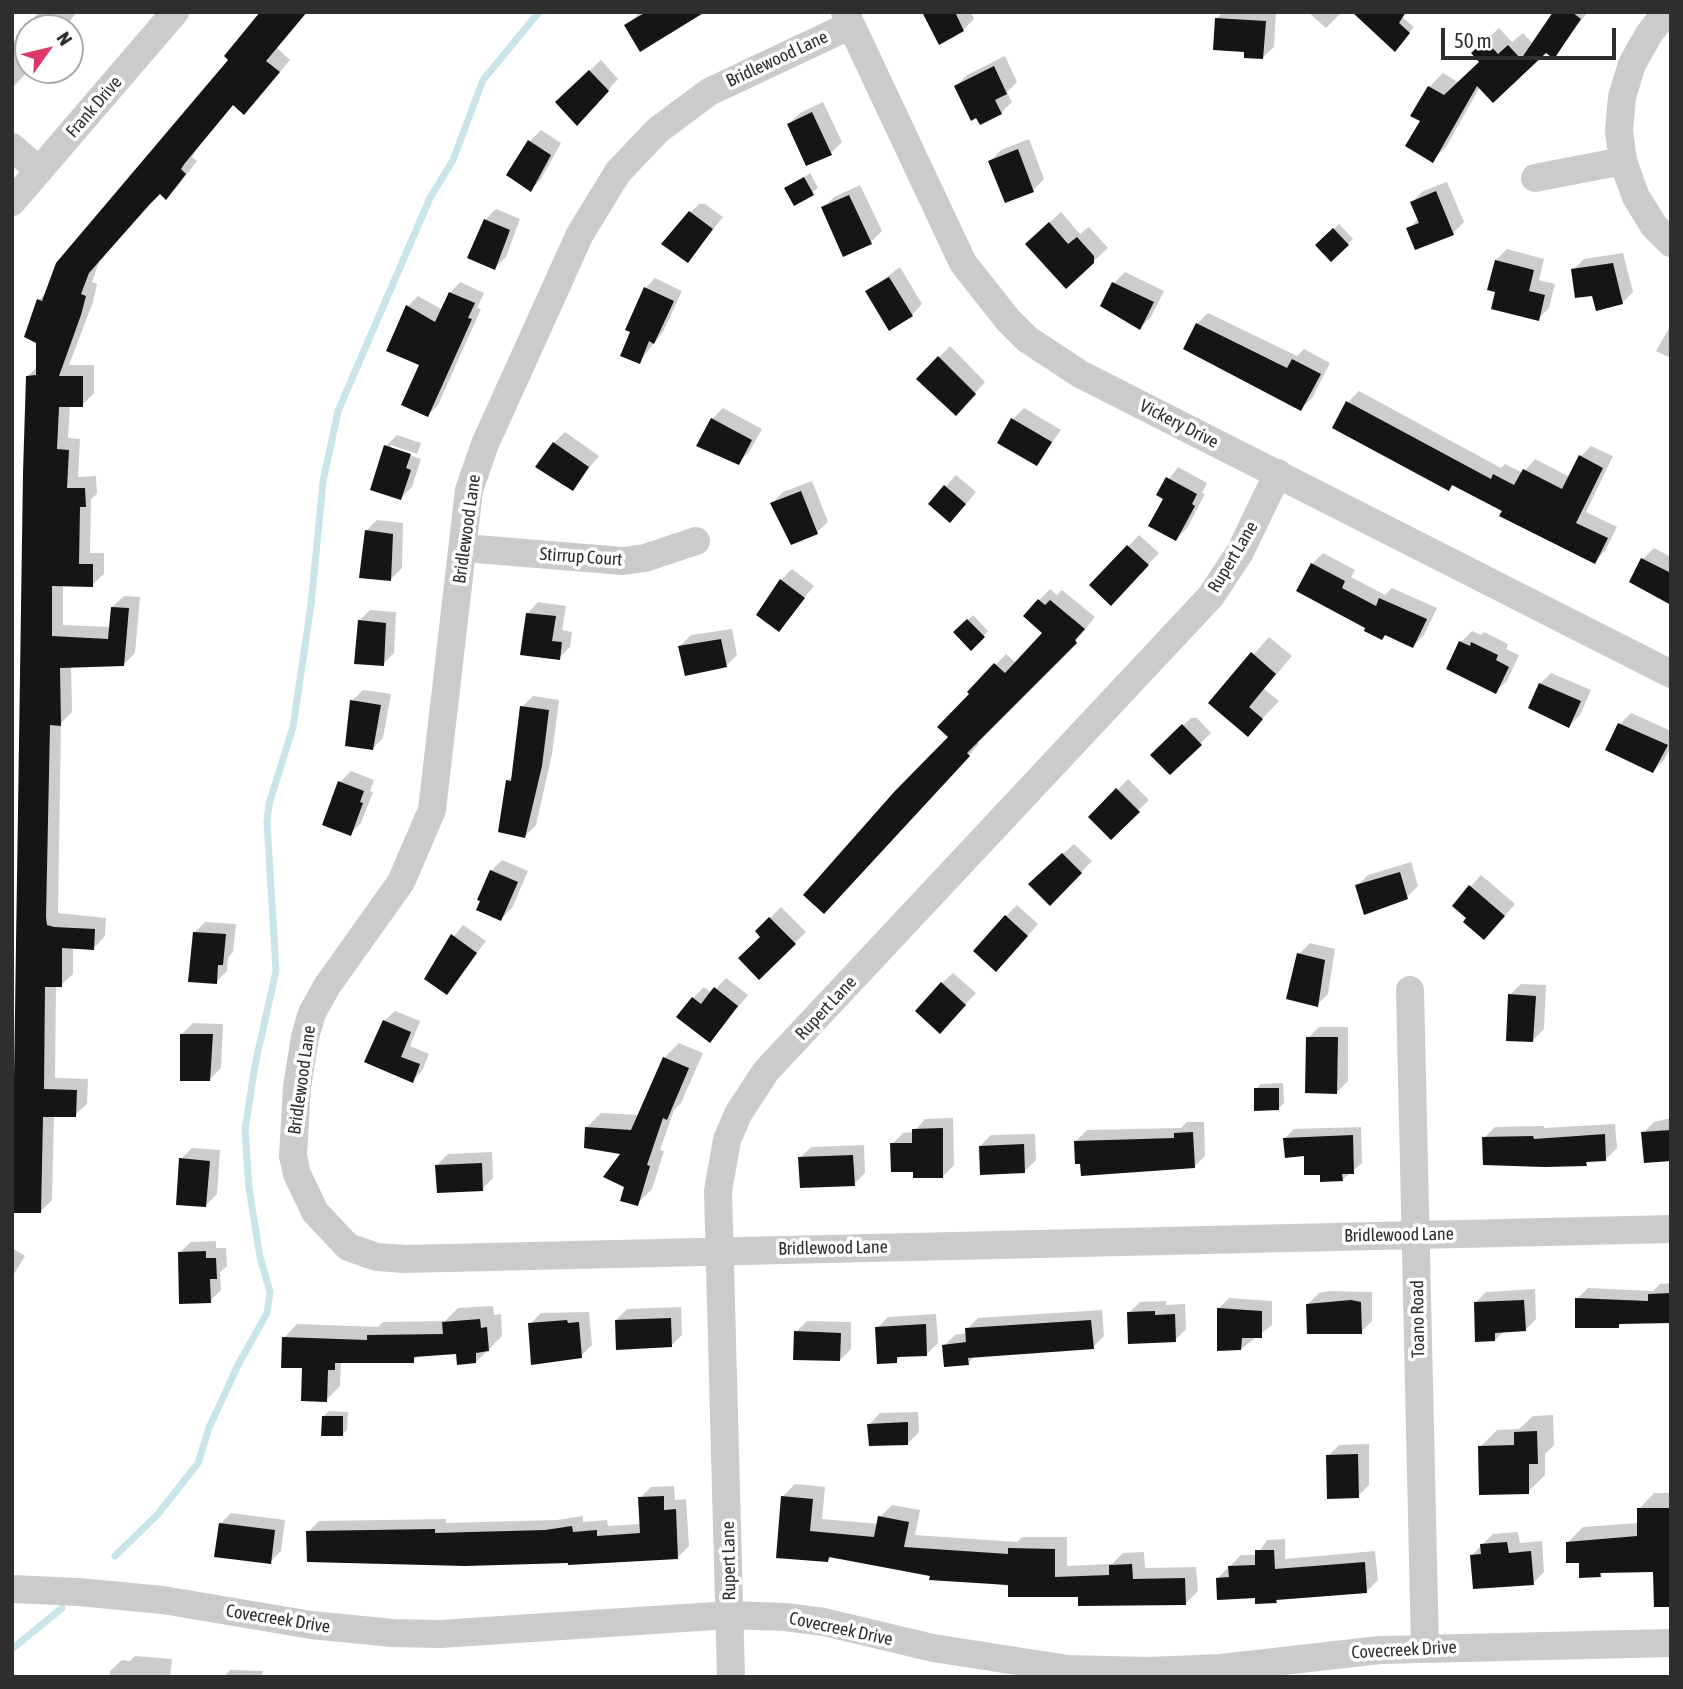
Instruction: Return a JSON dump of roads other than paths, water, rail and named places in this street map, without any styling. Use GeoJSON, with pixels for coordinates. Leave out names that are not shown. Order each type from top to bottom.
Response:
{"type":"FeatureCollection","features":[{"type":"Feature","properties":{"kind":"street","name":"Frank Drive"},"geometry":{"type":"LineString","coordinates":[[12,202],[175,12]]}},
{"type":"Feature","properties":{"kind":"street"},"geometry":{"type":"LineString","coordinates":[[1666,12],[1639,48],[1626,80],[1619,131],[1623,160],[1636,197],[1654,226],[1671,243]]}},
{"type":"Feature","properties":{"kind":"street","name":"Vickery Drive"},"geometry":{"type":"LineString","coordinates":[[848,18],[935,209],[963,263],[1008,320],[1027,339],[1080,374],[1671,674]]}},
{"type":"Feature","properties":{"kind":"street","name":"Bridlewood Lane"},"geometry":{"type":"LineString","coordinates":[[848,18],[709,92],[658,130],[618,172],[580,234],[485,444],[469,490],[432,810],[401,882],[327,986],[312,1013],[305,1037],[293,1131],[297,1174],[315,1212],[337,1238],[361,1253],[405,1259],[1671,1229]]}},
{"type":"Feature","properties":{"kind":"street"},"geometry":{"type":"LineString","coordinates":[[12,147],[38,170]]}},
{"type":"Feature","properties":{"kind":"street"},"geometry":{"type":"LineString","coordinates":[[1535,178],[1623,160]]}},
{"type":"Feature","properties":{"kind":"street","name":"Rupert Lane"},"geometry":{"type":"LineString","coordinates":[[731,1677],[718,1191],[727,1140],[750,1092],[1211,596],[1240,552],[1278,473]]}},
{"type":"Feature","properties":{"kind":"street","name":"Stirrup Court"},"geometry":{"type":"LineString","coordinates":[[464,548],[623,561],[645,558],[696,541]]}},
{"type":"Feature","properties":{"kind":"street","name":"Toano Road"},"geometry":{"type":"LineString","coordinates":[[1410,990],[1425,1648]]}},
{"type":"Feature","properties":{"kind":"street","name":"Covecreek Drive"},"geometry":{"type":"LineString","coordinates":[[12,1589],[79,1591],[163,1600],[311,1625],[393,1633],[542,1628],[730,1615],[824,1622],[933,1648],[1068,1669],[1149,1671],[1221,1668],[1380,1650],[1425,1648],[1671,1643]]}},
{"type":"Feature","properties":{"kind":"waterway"},"geometry":{"type":"LineString","coordinates":[[115,1556],[158,1514],[198,1463],[209,1428],[238,1365],[267,1313],[270,1292],[260,1257],[249,1188],[245,1130],[255,1065],[276,971],[267,822],[269,804],[293,727],[311,605],[323,482],[338,411],[430,198],[453,160],[483,80],[539,12]]}},
{"type":"Feature","properties":{"kind":"waterway"},"geometry":{"type":"LineString","coordinates":[[12,1649],[62,1608]]}}]}
